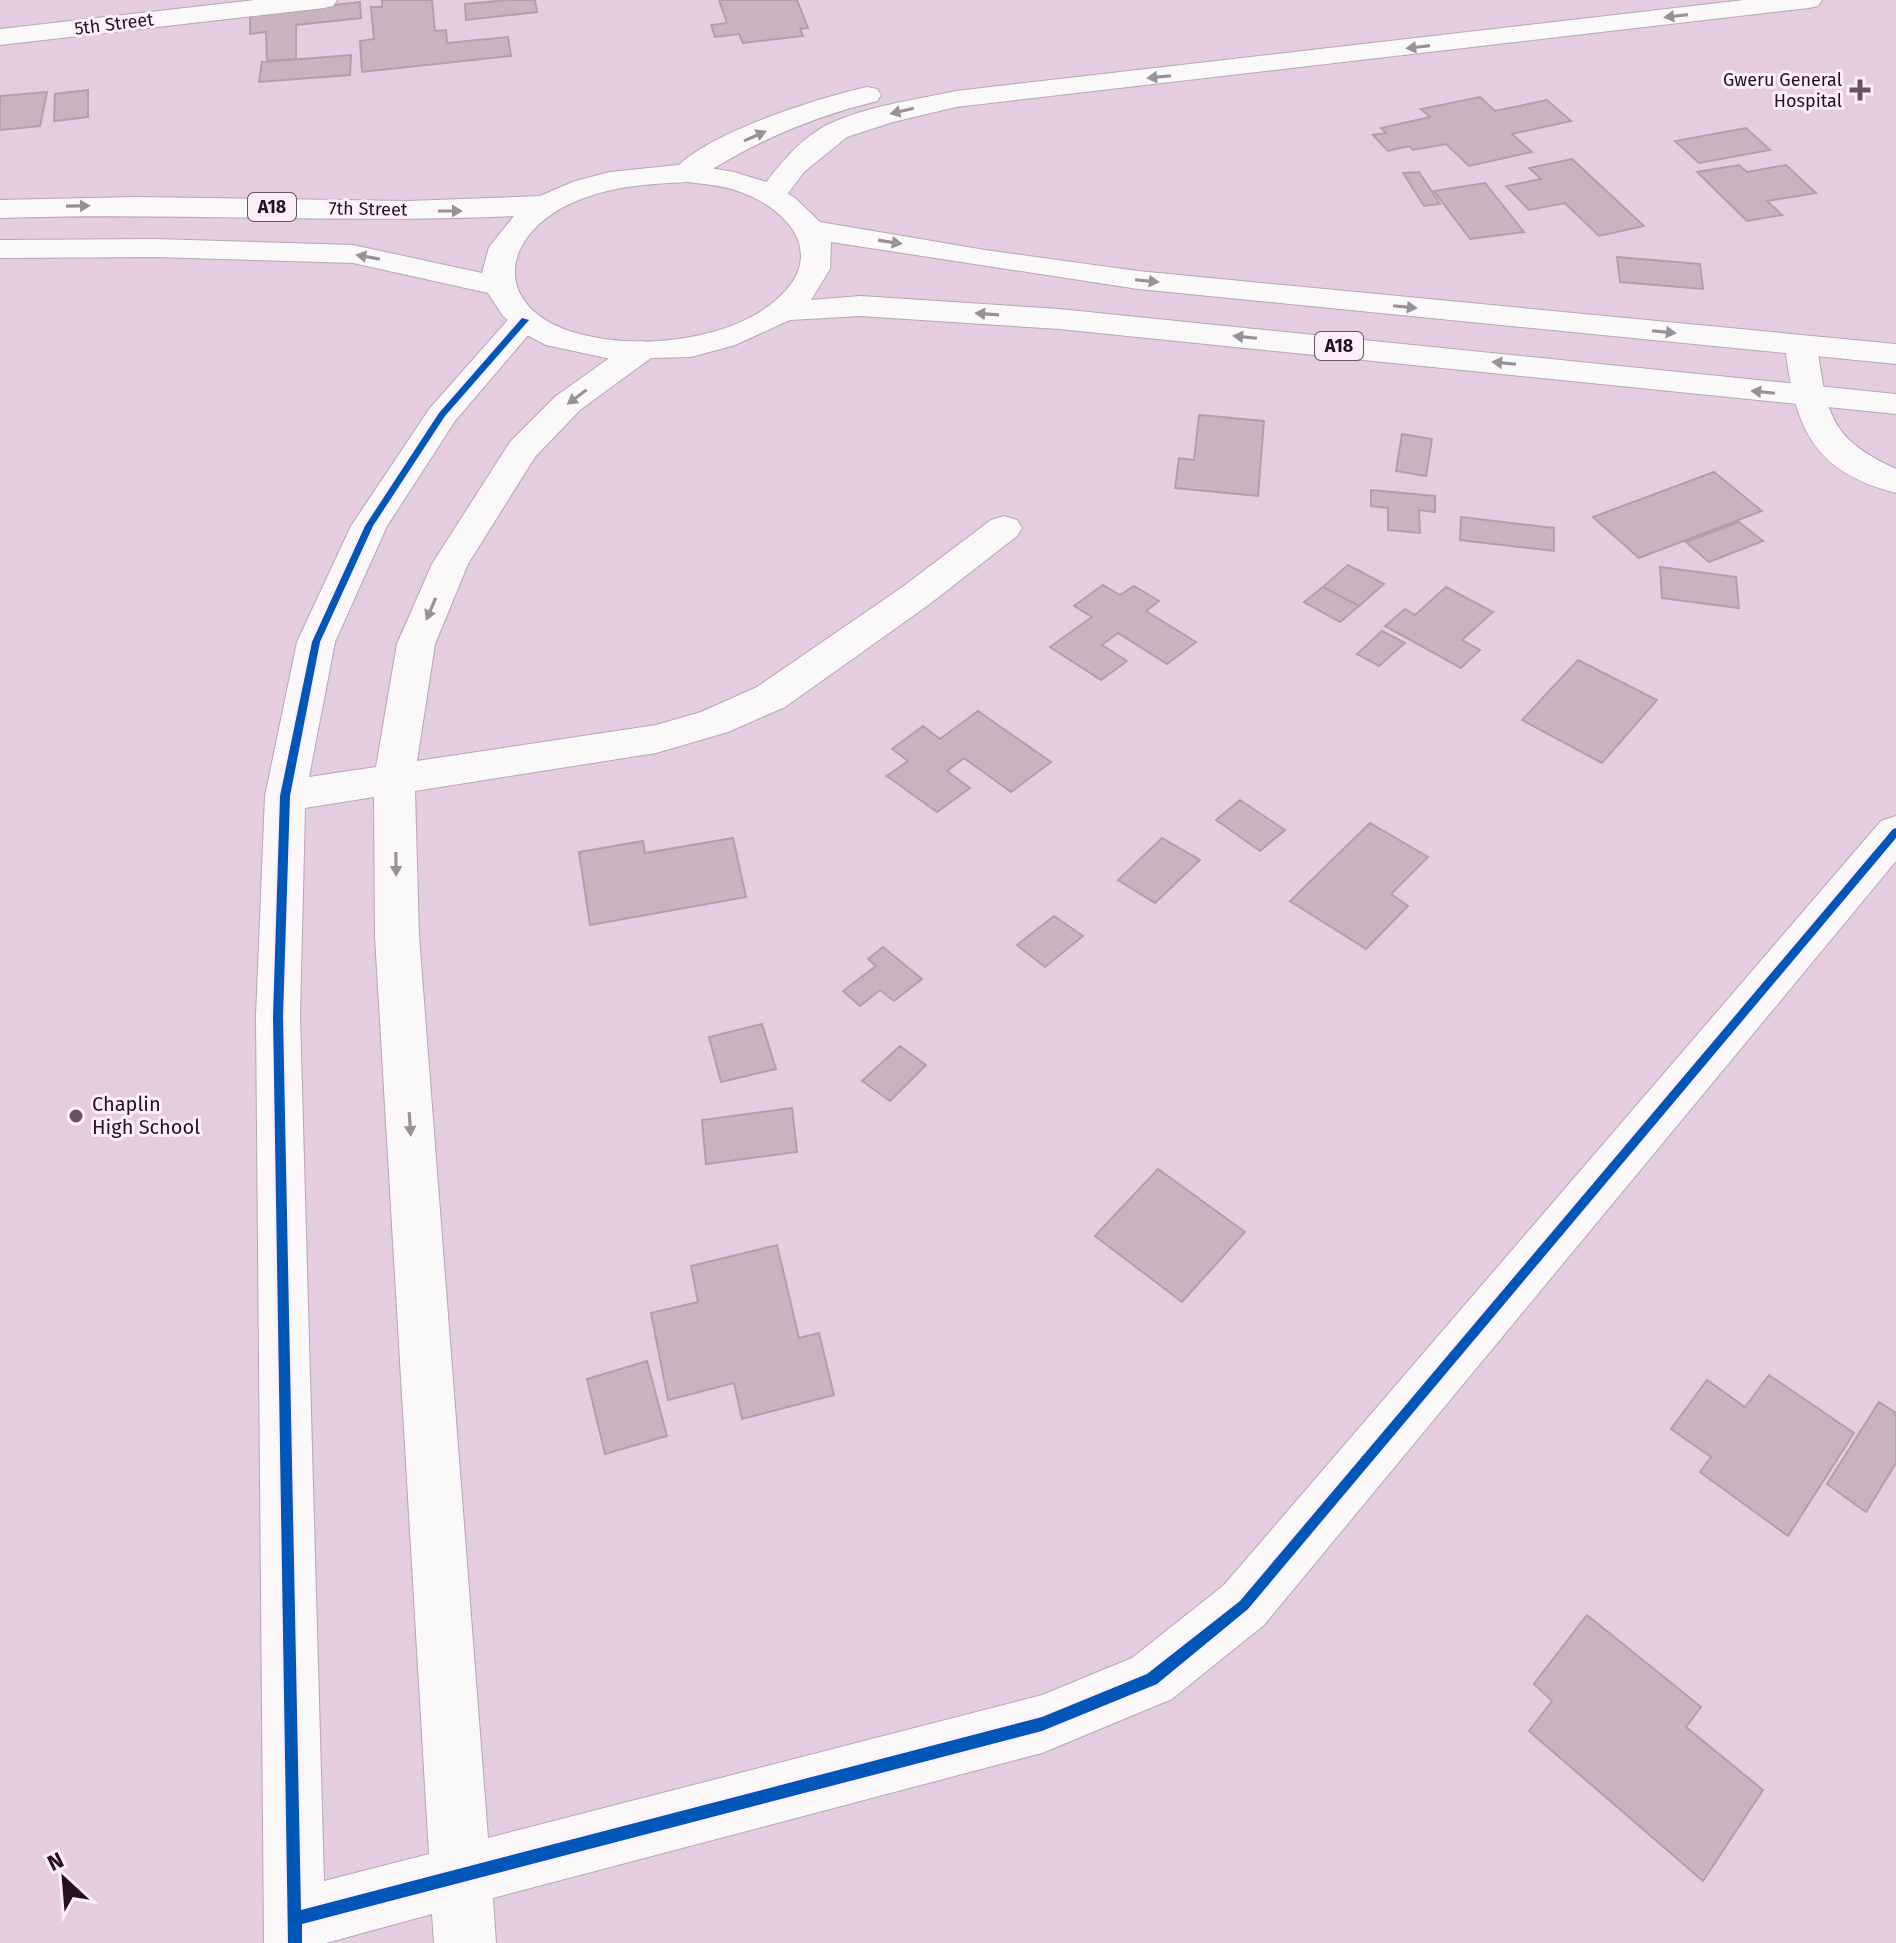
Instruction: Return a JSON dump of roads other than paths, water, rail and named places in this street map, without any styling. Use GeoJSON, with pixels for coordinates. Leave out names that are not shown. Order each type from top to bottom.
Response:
{"type":"FeatureCollection","features":[{"type":"Feature","properties":{"kind":"main road","name":"5th Street"},"geometry":{"type":"LineString","coordinates":[[0,37],[324,0]]}},
{"type":"Feature","properties":{"kind":"main road"},"geometry":{"type":"LineString","coordinates":[[773,194],[794,166],[837,131],[885,115],[956,99],[1622,0]]}},
{"type":"Feature","properties":{"kind":"main road"},"geometry":{"type":"LineString","coordinates":[[687,173],[715,154],[805,113],[853,97],[924,83],[1276,53],[1809,0]]}},
{"type":"Feature","properties":{"kind":"main road"},"geometry":{"type":"LineString","coordinates":[[805,113],[837,131]]}},
{"type":"Feature","properties":{"kind":"main road","name":"A18"},"geometry":{"type":"LineString","coordinates":[[512,303],[498,257],[514,229],[544,205],[587,187],[636,175],[687,173],[733,180],[773,194],[813,230],[985,259],[1138,280],[1896,354]]}},
{"type":"Feature","properties":{"kind":"main road","name":"7th Street"},"geometry":{"type":"LineString","coordinates":[[0,209],[149,206],[459,211],[544,205]]}},
{"type":"Feature","properties":{"kind":"main road","name":"A18"},"geometry":{"type":"LineString","coordinates":[[0,249],[155,248],[353,254],[512,303],[569,340],[595,347],[640,351],[693,347],[742,333],[782,311],[808,285],[818,257],[813,230]]}},
{"type":"Feature","properties":{"kind":"main road"},"geometry":{"type":"LineString","coordinates":[[512,303],[369,526],[316,642],[285,796],[278,1016],[295,1931],[461,1876],[1042,1724],[1152,1679],[1244,1605],[1896,832]]}},
{"type":"Feature","properties":{"kind":"main road","name":"A18"},"geometry":{"type":"LineString","coordinates":[[782,311],[860,306],[1059,319],[1896,404]]}},
{"type":"Feature","properties":{"kind":"main road"},"geometry":{"type":"LineString","coordinates":[[1801,346],[1807,397],[1818,431],[1832,447],[1896,482]]}},
{"type":"Feature","properties":{"kind":"main road"},"geometry":{"type":"LineString","coordinates":[[465,1943],[397,936],[394,778],[416,644],[450,564],[522,450],[568,403],[640,351]]}},
{"type":"Feature","properties":{"kind":"main road"},"geometry":{"type":"LineString","coordinates":[[285,796],[656,739],[714,722],[771,697],[914,597],[1004,528]]}},
{"type":"Feature","properties":{"kind":"place","name":"Gweru General Hospital"},"geometry":{"type":"Point","coordinates":[1860,90]}},
{"type":"Feature","properties":{"kind":"place","name":"Chaplin High School"},"geometry":{"type":"Point","coordinates":[76,1116]}}]}
